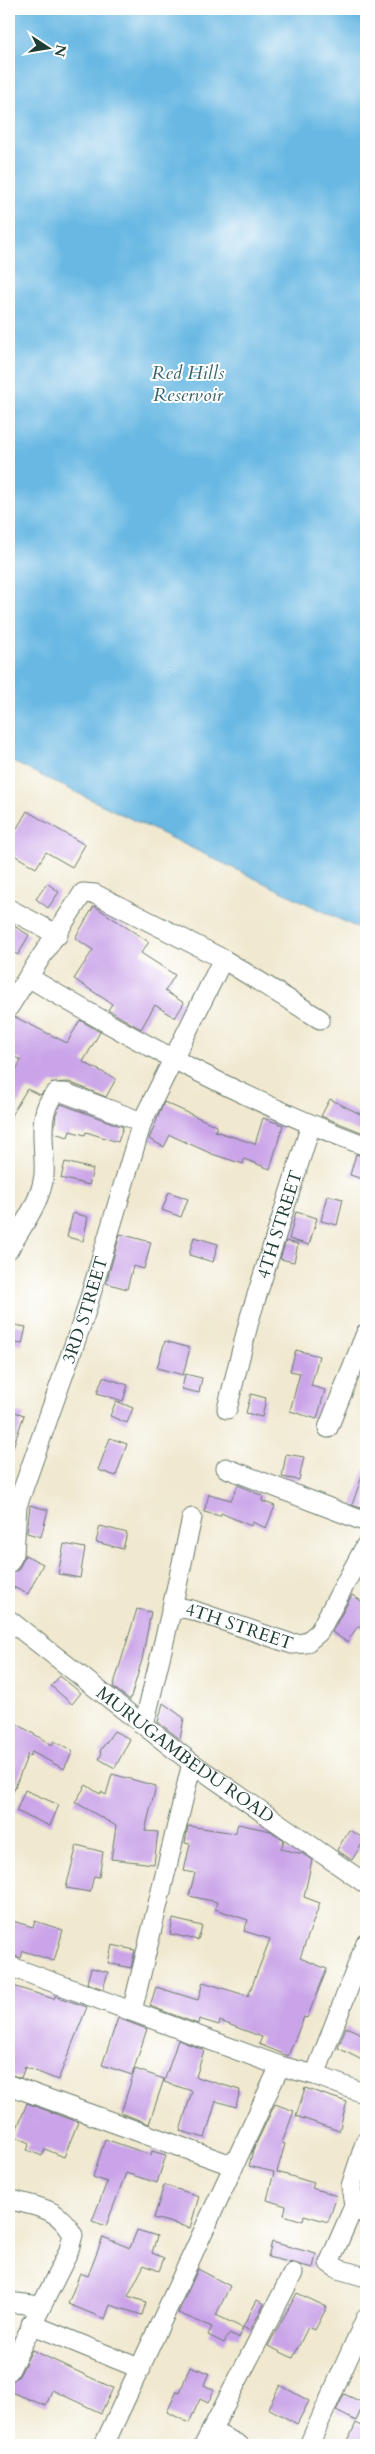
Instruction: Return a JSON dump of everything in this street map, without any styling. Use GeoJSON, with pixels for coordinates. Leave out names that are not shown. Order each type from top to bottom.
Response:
{"type":"FeatureCollection","features":[{"type":"Feature","properties":{"kind":"street"},"geometry":{"type":"LineString","coordinates":[[9,1007],[58,935],[83,893],[89,892],[223,960],[320,1018]]}},
{"type":"Feature","properties":{"kind":"street"},"geometry":{"type":"LineString","coordinates":[[9,909],[58,935]]}},
{"type":"Feature","properties":{"kind":"street","name":"3RD STREET"},"geometry":{"type":"LineString","coordinates":[[9,1564],[14,1554],[17,1506],[84,1314],[142,1122],[223,960]]}},
{"type":"Feature","properties":{"kind":"street"},"geometry":{"type":"LineString","coordinates":[[28,977],[172,1059],[310,1125],[366,1146]]}},
{"type":"Feature","properties":{"kind":"street"},"geometry":{"type":"LineString","coordinates":[[9,1249],[40,1193],[44,1174],[44,1111],[50,1098],[56,1093],[65,1093],[142,1122]]}},
{"type":"Feature","properties":{"kind":"street","name":"4TH STREET"},"geometry":{"type":"LineString","coordinates":[[227,1409],[250,1317],[310,1125]]}},
{"type":"Feature","properties":{"kind":"street"},"geometry":{"type":"LineString","coordinates":[[328,1428],[366,1332]]}},
{"type":"Feature","properties":{"kind":"street"},"geometry":{"type":"LineString","coordinates":[[226,1468],[366,1522]]}},
{"type":"Feature","properties":{"kind":"street"},"geometry":{"type":"LineString","coordinates":[[171,1612],[192,1518]]}},
{"type":"Feature","properties":{"kind":"street","name":"4TH STREET"},"geometry":{"type":"LineString","coordinates":[[144,1725],[171,1612],[182,1608],[192,1610],[292,1644],[306,1643],[319,1632],[366,1545]]}},
{"type":"Feature","properties":{"kind":"street","name":"MURUGAMBEDU ROAD"},"geometry":{"type":"LineString","coordinates":[[9,1620],[192,1763],[366,1884]]}},
{"type":"Feature","properties":{"kind":"street"},"geometry":{"type":"LineString","coordinates":[[132,2010],[192,1763]]}},
{"type":"Feature","properties":{"kind":"street"},"geometry":{"type":"LineString","coordinates":[[315,2075],[366,1943]]}},
{"type":"Feature","properties":{"kind":"street"},"geometry":{"type":"LineString","coordinates":[[9,1966],[280,2066],[315,2075],[366,2094]]}},
{"type":"Feature","properties":{"kind":"street"},"geometry":{"type":"LineString","coordinates":[[104,2445],[141,2369],[280,2066]]}},
{"type":"Feature","properties":{"kind":"street"},"geometry":{"type":"LineString","coordinates":[[9,2086],[234,2166]]}},
{"type":"Feature","properties":{"kind":"street"},"geometry":{"type":"LineString","coordinates":[[366,2140],[351,2186],[360,2211],[329,2263],[338,2269],[366,2277]]}},
{"type":"Feature","properties":{"kind":"street"},"geometry":{"type":"LineString","coordinates":[[9,2199],[52,2212],[64,2220],[72,2235],[68,2253],[9,2371]]}},
{"type":"Feature","properties":{"kind":"street"},"geometry":{"type":"LineString","coordinates":[[239,2445],[207,2438],[293,2273]]}},
{"type":"Feature","properties":{"kind":"street"},"geometry":{"type":"LineString","coordinates":[[9,2302],[40,2306]]}},
{"type":"Feature","properties":{"kind":"street"},"geometry":{"type":"LineString","coordinates":[[308,2445],[366,2318]]}},
{"type":"Feature","properties":{"kind":"street"},"geometry":{"type":"LineString","coordinates":[[31,2324],[141,2369]]}},
{"type":"Feature","properties":{"kind":"water","name":"Red Hills Reservoir"},"geometry":{"type":"Polygon","coordinates":[[[9,9],[366,9],[366,932],[9,760],[9,9]]]}},
{"type":"Feature","properties":{"kind":"building"},"geometry":{"type":"Polygon","coordinates":[[[27,811],[85,845],[72,867],[46,852],[36,868],[9,852],[9,842],[27,811]]]}},
{"type":"Feature","properties":{"kind":"building"},"geometry":{"type":"Polygon","coordinates":[[[47,883],[59,892],[48,908],[36,899],[47,883]]]}},
{"type":"Feature","properties":{"kind":"building"},"geometry":{"type":"Polygon","coordinates":[[[94,906],[149,942],[141,953],[175,975],[165,991],[184,1003],[175,1018],[155,1005],[141,1029],[108,1010],[112,1004],[74,979],[93,950],[75,938],[94,906]]]}},
{"type":"Feature","properties":{"kind":"building"},"geometry":{"type":"Polygon","coordinates":[[[9,923],[29,935],[18,955],[9,950],[9,923]]]}},
{"type":"Feature","properties":{"kind":"building"},"geometry":{"type":"Polygon","coordinates":[[[15,1017],[67,1043],[80,1020],[100,1032],[83,1062],[116,1079],[106,1097],[69,1082],[52,1083],[40,1095],[27,1089],[9,1119],[9,1084],[21,1060],[9,1054],[9,1018],[15,1017]]]}},
{"type":"Feature","properties":{"kind":"building"},"geometry":{"type":"Polygon","coordinates":[[[330,1099],[366,1117],[366,1134],[321,1116],[330,1099]]]}},
{"type":"Feature","properties":{"kind":"building"},"geometry":{"type":"Polygon","coordinates":[[[164,1102],[217,1126],[215,1131],[255,1144],[263,1118],[283,1125],[270,1169],[244,1159],[243,1164],[212,1154],[170,1135],[164,1147],[149,1139],[164,1102]]]}},
{"type":"Feature","properties":{"kind":"building"},"geometry":{"type":"Polygon","coordinates":[[[61,1104],[123,1127],[118,1142],[86,1132],[85,1135],[70,1131],[68,1137],[54,1133],[56,1114],[61,1104]]]}},
{"type":"Feature","properties":{"kind":"building"},"geometry":{"type":"Polygon","coordinates":[[[356,1154],[366,1157],[366,1180],[350,1175],[356,1154]]]}},
{"type":"Feature","properties":{"kind":"building"},"geometry":{"type":"Polygon","coordinates":[[[65,1162],[93,1169],[89,1185],[61,1178],[65,1162]]]}},
{"type":"Feature","properties":{"kind":"building"},"geometry":{"type":"Polygon","coordinates":[[[169,1192],[188,1199],[181,1217],[162,1210],[169,1192]]]}},
{"type":"Feature","properties":{"kind":"building"},"geometry":{"type":"Polygon","coordinates":[[[327,1195],[343,1199],[337,1225],[321,1221],[327,1195]]]}},
{"type":"Feature","properties":{"kind":"building"},"geometry":{"type":"Polygon","coordinates":[[[296,1212],[317,1218],[309,1245],[289,1239],[296,1212]]]}},
{"type":"Feature","properties":{"kind":"building"},"geometry":{"type":"Polygon","coordinates":[[[73,1213],[88,1217],[83,1241],[67,1237],[73,1213]]]}},
{"type":"Feature","properties":{"kind":"building"},"geometry":{"type":"Polygon","coordinates":[[[120,1234],[151,1242],[144,1269],[133,1266],[127,1289],[106,1283],[120,1234]]]}},
{"type":"Feature","properties":{"kind":"building"},"geometry":{"type":"Polygon","coordinates":[[[194,1237],[218,1244],[213,1262],[189,1255],[194,1237]]]}},
{"type":"Feature","properties":{"kind":"building"},"geometry":{"type":"Polygon","coordinates":[[[286,1241],[298,1244],[294,1262],[280,1259],[286,1241]]]}},
{"type":"Feature","properties":{"kind":"building"},"geometry":{"type":"Polygon","coordinates":[[[9,1324],[26,1327],[22,1344],[9,1342],[9,1324]]]}},
{"type":"Feature","properties":{"kind":"building"},"geometry":{"type":"Polygon","coordinates":[[[165,1341],[190,1348],[183,1375],[157,1368],[165,1341]]]}},
{"type":"Feature","properties":{"kind":"building"},"geometry":{"type":"Polygon","coordinates":[[[296,1350],[319,1356],[311,1386],[325,1390],[317,1419],[290,1411],[300,1373],[290,1371],[296,1350]]]}},
{"type":"Feature","properties":{"kind":"building"},"geometry":{"type":"Polygon","coordinates":[[[185,1374],[202,1378],[199,1393],[182,1389],[185,1374]]]}},
{"type":"Feature","properties":{"kind":"building"},"geometry":{"type":"Polygon","coordinates":[[[103,1377],[128,1385],[123,1401],[97,1393],[103,1377]]]}},
{"type":"Feature","properties":{"kind":"building"},"geometry":{"type":"Polygon","coordinates":[[[251,1394],[266,1398],[262,1417],[246,1413],[251,1394]]]}},
{"type":"Feature","properties":{"kind":"building"},"geometry":{"type":"Polygon","coordinates":[[[116,1401],[133,1408],[127,1423],[110,1416],[116,1401]]]}},
{"type":"Feature","properties":{"kind":"building"},"geometry":{"type":"Polygon","coordinates":[[[9,1410],[24,1415],[11,1453],[9,1453],[9,1410]]]}},
{"type":"Feature","properties":{"kind":"building"},"geometry":{"type":"Polygon","coordinates":[[[110,1438],[127,1444],[116,1476],[98,1470],[110,1438]]]}},
{"type":"Feature","properties":{"kind":"building"},"geometry":{"type":"Polygon","coordinates":[[[286,1454],[304,1457],[299,1480],[282,1477],[286,1454]]]}},
{"type":"Feature","properties":{"kind":"building"},"geometry":{"type":"Polygon","coordinates":[[[364,1470],[366,1471],[366,1510],[352,1505],[364,1470]]]}},
{"type":"Feature","properties":{"kind":"building"},"geometry":{"type":"Polygon","coordinates":[[[238,1485],[263,1496],[262,1501],[275,1506],[266,1528],[252,1522],[251,1526],[221,1513],[220,1516],[204,1512],[209,1494],[231,1500],[238,1485]]]}},
{"type":"Feature","properties":{"kind":"building"},"geometry":{"type":"Polygon","coordinates":[[[30,1505],[48,1510],[41,1537],[27,1533],[30,1505]]]}},
{"type":"Feature","properties":{"kind":"building"},"geometry":{"type":"Polygon","coordinates":[[[100,1526],[127,1533],[123,1549],[96,1542],[100,1526]]]}},
{"type":"Feature","properties":{"kind":"building"},"geometry":{"type":"Polygon","coordinates":[[[64,1544],[85,1548],[80,1578],[58,1574],[64,1544]]]}},
{"type":"Feature","properties":{"kind":"building"},"geometry":{"type":"Polygon","coordinates":[[[25,1555],[43,1564],[28,1594],[9,1585],[10,1574],[19,1569],[25,1555]]]}},
{"type":"Feature","properties":{"kind":"building"},"geometry":{"type":"Polygon","coordinates":[[[352,1595],[366,1604],[366,1630],[358,1626],[347,1642],[332,1632],[352,1595]]]}},
{"type":"Feature","properties":{"kind":"building"},"geometry":{"type":"Polygon","coordinates":[[[137,1609],[151,1612],[142,1660],[130,1700],[113,1687],[137,1609]]]}},
{"type":"Feature","properties":{"kind":"building"},"geometry":{"type":"Polygon","coordinates":[[[60,1676],[81,1693],[72,1704],[51,1686],[60,1676]]]}},
{"type":"Feature","properties":{"kind":"building"},"geometry":{"type":"Polygon","coordinates":[[[163,1703],[184,1718],[180,1739],[158,1722],[163,1703]]]}},
{"type":"Feature","properties":{"kind":"building"},"geometry":{"type":"Polygon","coordinates":[[[9,1719],[52,1745],[54,1741],[73,1751],[64,1769],[32,1752],[30,1756],[28,1754],[10,1800],[9,1719]]]}},
{"type":"Feature","properties":{"kind":"building"},"geometry":{"type":"Polygon","coordinates":[[[114,1731],[130,1739],[115,1768],[99,1759],[102,1753],[100,1751],[114,1731]]]}},
{"type":"Feature","properties":{"kind":"building"},"geometry":{"type":"Polygon","coordinates":[[[112,1774],[156,1786],[145,1831],[158,1832],[154,1864],[111,1859],[116,1826],[75,1802],[86,1785],[100,1794],[101,1792],[106,1795],[112,1774]]]}},
{"type":"Feature","properties":{"kind":"building"},"geometry":{"type":"Polygon","coordinates":[[[25,1790],[59,1805],[50,1826],[16,1811],[25,1790]]]}},
{"type":"Feature","properties":{"kind":"building"},"geometry":{"type":"Polygon","coordinates":[[[238,1824],[271,1831],[284,1840],[281,1849],[303,1854],[312,1860],[304,1897],[320,1903],[300,1958],[327,1969],[307,2018],[304,2017],[288,2056],[259,2044],[262,2037],[220,2021],[219,2025],[199,2019],[198,2024],[150,2006],[156,1987],[198,2000],[203,1982],[248,1996],[270,1939],[244,1931],[248,1920],[215,1909],[217,1902],[189,1896],[195,1873],[184,1871],[190,1844],[185,1843],[188,1826],[235,1833],[238,1824]]]}},
{"type":"Feature","properties":{"kind":"building"},"geometry":{"type":"Polygon","coordinates":[[[349,1830],[365,1839],[352,1860],[337,1850],[349,1830]]]}},
{"type":"Feature","properties":{"kind":"building"},"geometry":{"type":"Polygon","coordinates":[[[77,1845],[103,1852],[99,1877],[94,1876],[90,1892],[66,1888],[77,1845]]]}},
{"type":"Feature","properties":{"kind":"building"},"geometry":{"type":"Polygon","coordinates":[[[173,1919],[202,1926],[198,1940],[170,1934],[173,1919]]]}},
{"type":"Feature","properties":{"kind":"building"},"geometry":{"type":"Polygon","coordinates":[[[9,1920],[33,1927],[35,1921],[63,1930],[54,1961],[23,1951],[21,1958],[9,1955],[9,1920]]]}},
{"type":"Feature","properties":{"kind":"building"},"geometry":{"type":"Polygon","coordinates":[[[112,1945],[135,1950],[131,1968],[108,1963],[112,1945]]]}},
{"type":"Feature","properties":{"kind":"building"},"geometry":{"type":"Polygon","coordinates":[[[91,1968],[108,1972],[103,1989],[87,1983],[91,1968]]]}},
{"type":"Feature","properties":{"kind":"building"},"geometry":{"type":"Polygon","coordinates":[[[9,1978],[15,1980],[13,1986],[54,1999],[55,1996],[87,2007],[58,2080],[25,2067],[21,2078],[9,2074],[9,1978]]]}},
{"type":"Feature","properties":{"kind":"building"},"geometry":{"type":"Polygon","coordinates":[[[118,2018],[147,2029],[132,2075],[102,2065],[118,2018]]]}},
{"type":"Feature","properties":{"kind":"building"},"geometry":{"type":"Polygon","coordinates":[[[346,2027],[366,2036],[366,2051],[362,2060],[338,2048],[346,2027]]]}},
{"type":"Feature","properties":{"kind":"building"},"geometry":{"type":"Polygon","coordinates":[[[178,2040],[204,2050],[196,2077],[240,2090],[236,2107],[216,2101],[205,2138],[180,2131],[192,2091],[164,2082],[178,2040]]]}},
{"type":"Feature","properties":{"kind":"building"},"geometry":{"type":"Polygon","coordinates":[[[135,2069],[164,2079],[149,2124],[121,2113],[135,2069]]]}},
{"type":"Feature","properties":{"kind":"building"},"geometry":{"type":"Polygon","coordinates":[[[305,2088],[347,2102],[339,2131],[296,2116],[305,2088]]]}},
{"type":"Feature","properties":{"kind":"building"},"geometry":{"type":"Polygon","coordinates":[[[27,2103],[78,2122],[64,2157],[45,2149],[42,2156],[27,2150],[30,2143],[14,2136],[27,2103]]]}},
{"type":"Feature","properties":{"kind":"building"},"geometry":{"type":"Polygon","coordinates":[[[275,2104],[294,2111],[282,2143],[285,2144],[277,2172],[314,2183],[312,2188],[337,2196],[328,2222],[304,2215],[303,2221],[284,2215],[286,2206],[267,2200],[274,2172],[249,2166],[253,2150],[275,2104]]]}},
{"type":"Feature","properties":{"kind":"building"},"geometry":{"type":"Polygon","coordinates":[[[105,2139],[151,2155],[152,2151],[166,2155],[157,2183],[126,2173],[106,2226],[92,2221],[107,2182],[93,2177],[105,2139]]]}},
{"type":"Feature","properties":{"kind":"building"},"geometry":{"type":"Polygon","coordinates":[[[164,2185],[199,2196],[190,2228],[154,2218],[164,2185]]]}},
{"type":"Feature","properties":{"kind":"building"},"geometry":{"type":"Polygon","coordinates":[[[137,2230],[157,2236],[152,2253],[164,2258],[159,2271],[144,2265],[128,2296],[146,2302],[142,2315],[110,2305],[105,2319],[68,2304],[80,2273],[88,2276],[103,2237],[130,2248],[137,2230]]]}},
{"type":"Feature","properties":{"kind":"building"},"geometry":{"type":"Polygon","coordinates":[[[272,2242],[316,2254],[313,2268],[268,2257],[272,2242]]]}},
{"type":"Feature","properties":{"kind":"building"},"geometry":{"type":"Polygon","coordinates":[[[198,2269],[230,2286],[216,2315],[243,2328],[238,2338],[229,2334],[224,2343],[208,2335],[212,2327],[178,2313],[198,2269]]]}},
{"type":"Feature","properties":{"kind":"building"},"geometry":{"type":"Polygon","coordinates":[[[297,2293],[327,2307],[315,2330],[308,2327],[293,2358],[268,2346],[297,2293]]]}},
{"type":"Feature","properties":{"kind":"building"},"geometry":{"type":"Polygon","coordinates":[[[257,2300],[264,2304],[250,2331],[243,2327],[257,2300]]]}},
{"type":"Feature","properties":{"kind":"building"},"geometry":{"type":"Polygon","coordinates":[[[32,2350],[113,2388],[101,2413],[52,2390],[46,2406],[9,2391],[9,2382],[19,2376],[32,2350]]]}},
{"type":"Feature","properties":{"kind":"building"},"geometry":{"type":"Polygon","coordinates":[[[190,2366],[209,2373],[204,2385],[214,2390],[208,2403],[200,2399],[189,2423],[167,2412],[177,2391],[180,2392],[190,2366]]]}},
{"type":"Feature","properties":{"kind":"building"},"geometry":{"type":"Polygon","coordinates":[[[280,2385],[309,2401],[297,2424],[268,2408],[280,2385]]]}},
{"type":"Feature","properties":{"kind":"building"},"geometry":{"type":"Polygon","coordinates":[[[344,2394],[364,2403],[356,2421],[336,2411],[344,2394]]]}},
{"type":"Feature","properties":{"kind":"building"},"geometry":{"type":"Polygon","coordinates":[[[356,2423],[366,2428],[366,2445],[346,2445],[356,2423]]]}}]}
